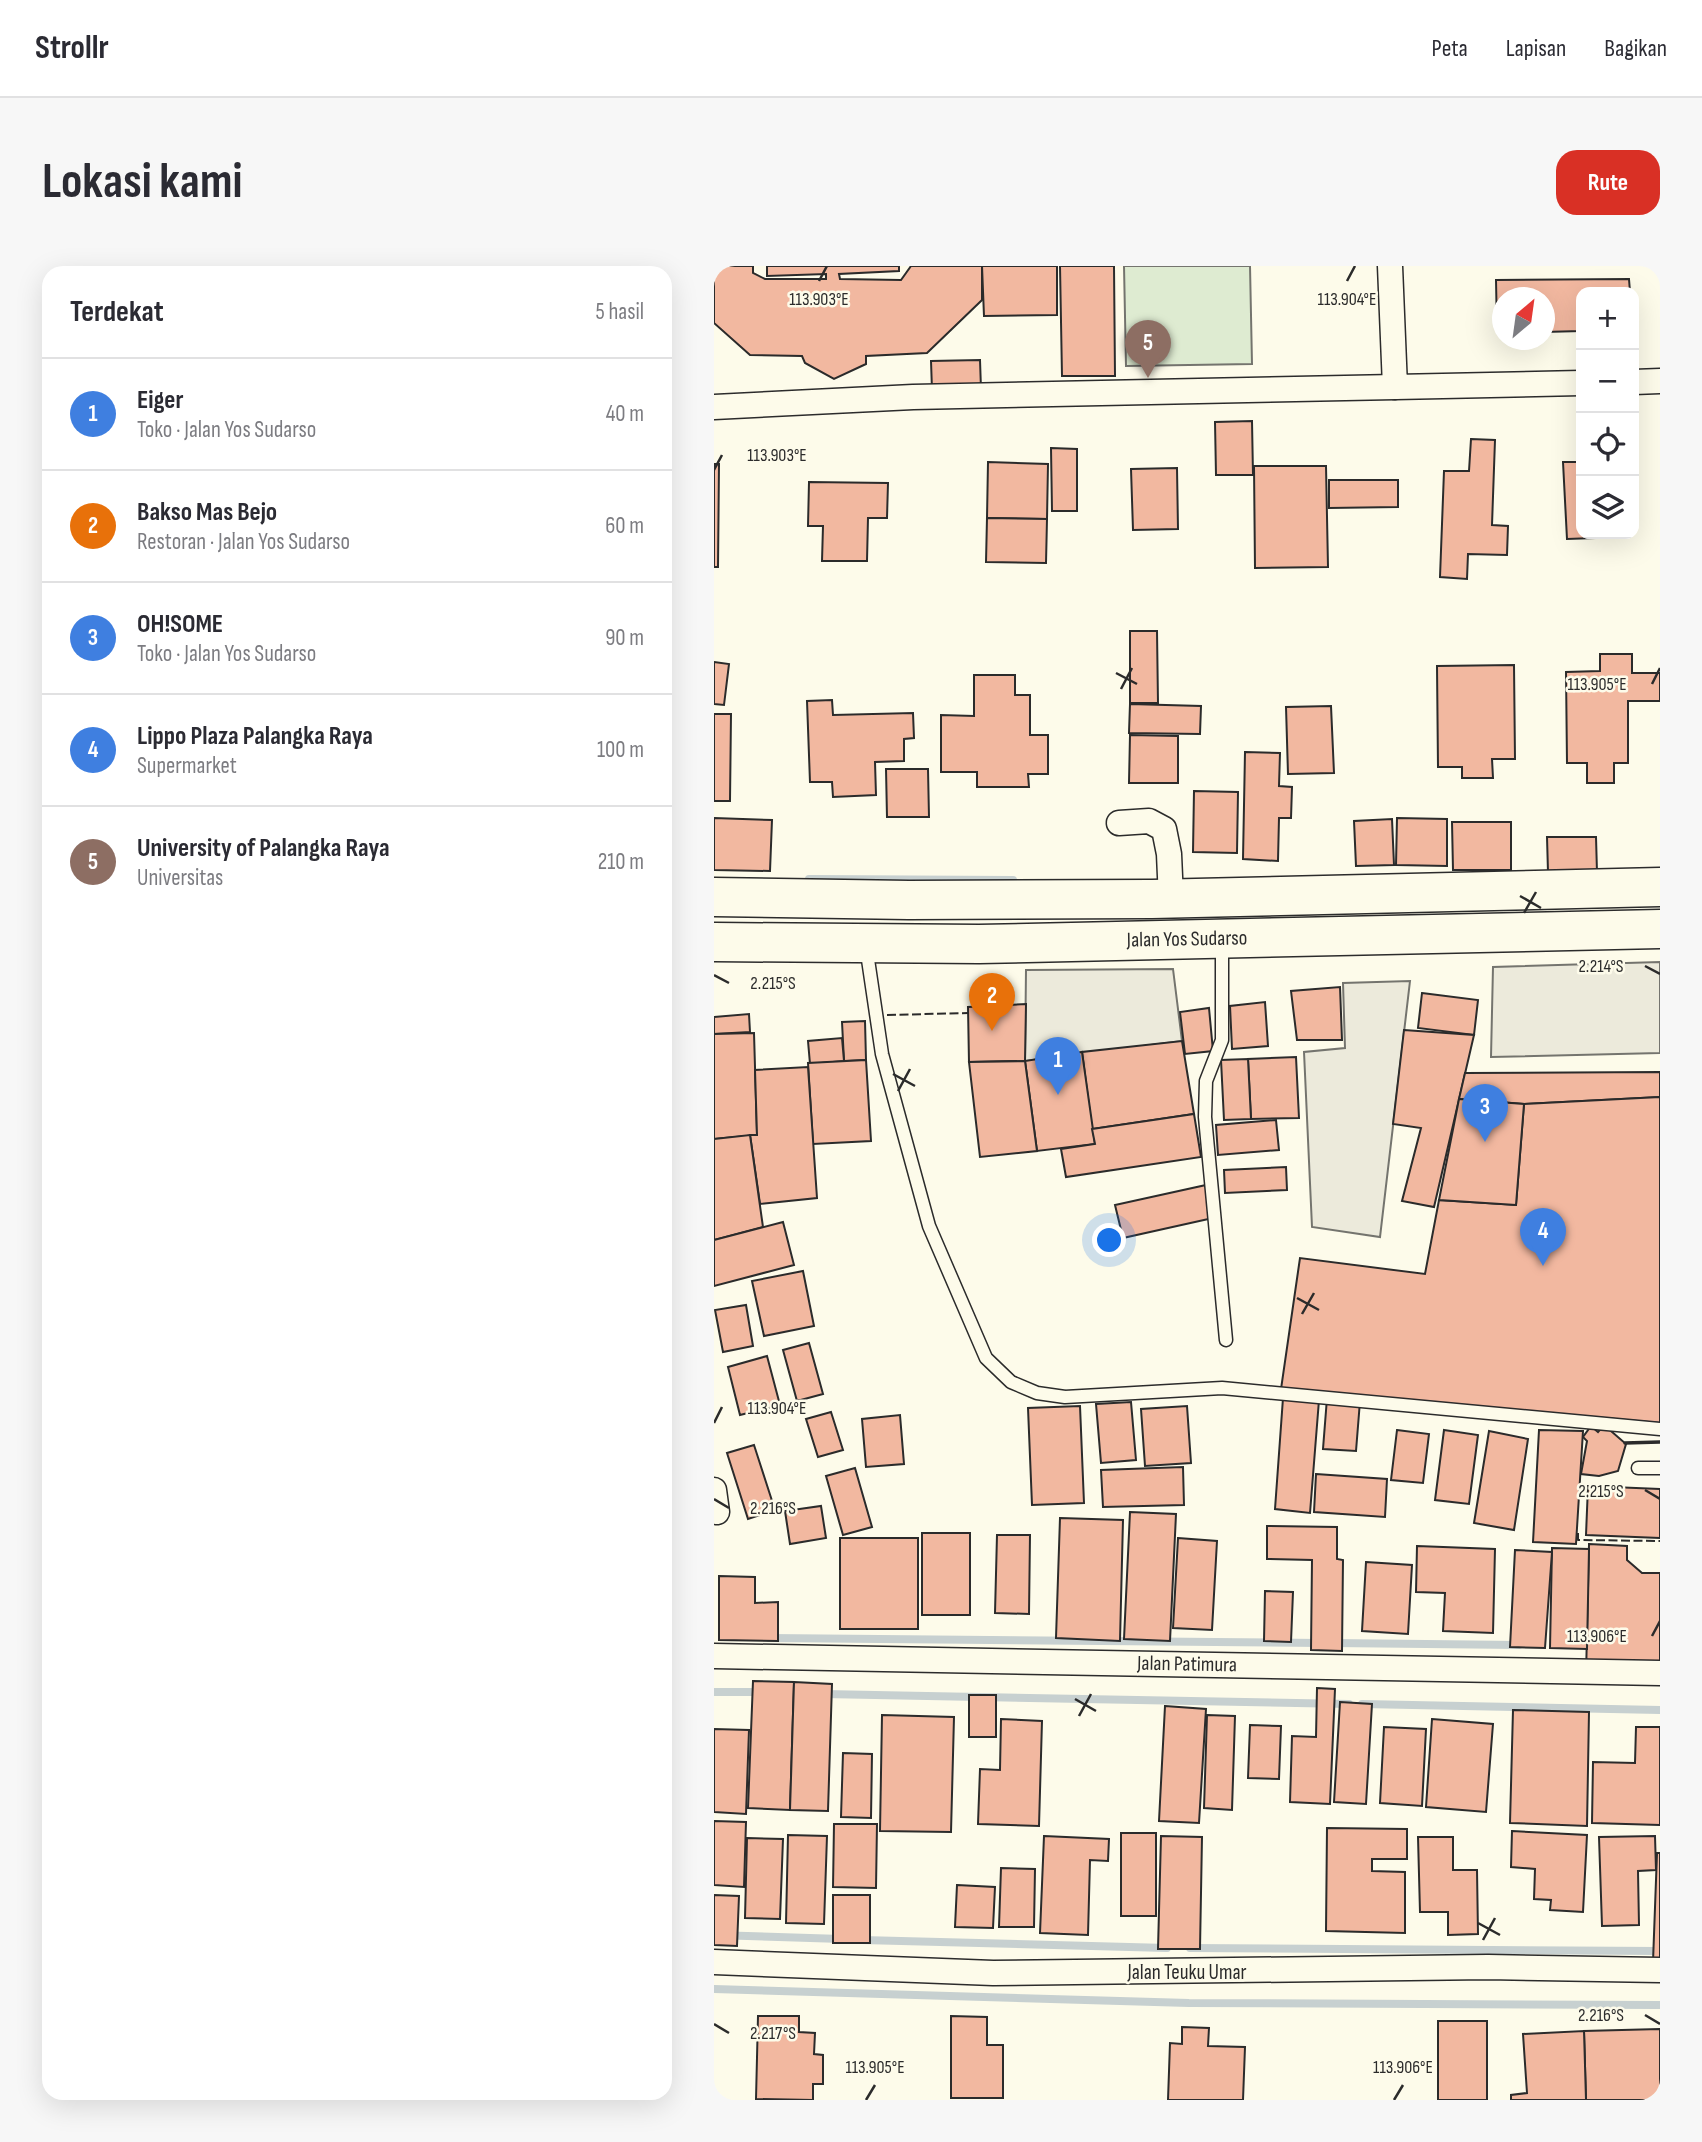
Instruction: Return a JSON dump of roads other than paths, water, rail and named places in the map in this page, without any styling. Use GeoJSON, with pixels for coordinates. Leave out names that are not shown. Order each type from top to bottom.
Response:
{"type":"FeatureCollection","features":[{"type":"Feature","properties":{"kind":"main road","name":"Jalan Yos Sudarso"},"geometry":{"type":"LineString","coordinates":[[714,897],[1171,899],[1660,887]]}},
{"type":"Feature","properties":{"kind":"main road"},"geometry":{"type":"LineString","coordinates":[[1036,900],[1041,942]]}},
{"type":"Feature","properties":{"kind":"main road","name":"Jalan Yos Sudarso"},"geometry":{"type":"LineString","coordinates":[[714,942],[1041,942],[1660,929]]}},
{"type":"Feature","properties":{"kind":"street"},"geometry":{"type":"LineString","coordinates":[[1390,266],[1395,387]]}},
{"type":"Feature","properties":{"kind":"street"},"geometry":{"type":"LineString","coordinates":[[1639,382],[1660,381]]}},
{"type":"Feature","properties":{"kind":"street"},"geometry":{"type":"LineString","coordinates":[[714,407],[913,397],[1576,383]]}},
{"type":"Feature","properties":{"kind":"street"},"geometry":{"type":"LineString","coordinates":[[1119,823],[1149,821],[1164,829],[1169,855],[1171,899]]}},
{"type":"Feature","properties":{"kind":"street","name":"Jalan Patimura"},"geometry":{"type":"LineString","coordinates":[[714,1656],[1660,1673]]}},
{"type":"Feature","properties":{"kind":"street","name":"Jalan Teuku Umar"},"geometry":{"type":"LineString","coordinates":[[714,1962],[993,1973],[1488,1967],[1660,1970]]}},
{"type":"Feature","properties":{"kind":"lane"},"geometry":{"type":"LineString","coordinates":[[1222,938],[1222,1040],[1206,1081],[1205,1117],[1226,1340]]}},
{"type":"Feature","properties":{"kind":"lane"},"geometry":{"type":"LineString","coordinates":[[866,943],[882,1054],[929,1226],[986,1358],[1011,1382],[1037,1393],[1065,1397],[1222,1388],[1660,1429]]}},
{"type":"Feature","properties":{"kind":"lane"},"geometry":{"type":"LineString","coordinates":[[1638,1468],[1660,1468]]}},
{"type":"Feature","properties":{"kind":"waterway"},"geometry":{"type":"LineString","coordinates":[[809,879],[1013,880]]}},
{"type":"Feature","properties":{"kind":"waterway"},"geometry":{"type":"LineString","coordinates":[[769,1638],[1320,1643]]}},
{"type":"Feature","properties":{"kind":"waterway"},"geometry":{"type":"LineString","coordinates":[[1333,1643],[1519,1645]]}},
{"type":"Feature","properties":{"kind":"waterway"},"geometry":{"type":"LineString","coordinates":[[714,1692],[761,1692]]}},
{"type":"Feature","properties":{"kind":"waterway"},"geometry":{"type":"LineString","coordinates":[[823,1694],[1349,1704]]}},
{"type":"Feature","properties":{"kind":"waterway"},"geometry":{"type":"LineString","coordinates":[[1362,1704],[1660,1710]]}},
{"type":"Feature","properties":{"kind":"waterway"},"geometry":{"type":"LineString","coordinates":[[714,1935],[842,1939]]}},
{"type":"Feature","properties":{"kind":"waterway"},"geometry":{"type":"LineString","coordinates":[[862,1940],[1167,1948]]}},
{"type":"Feature","properties":{"kind":"waterway"},"geometry":{"type":"LineString","coordinates":[[1190,1948],[1660,1951]]}},
{"type":"Feature","properties":{"kind":"waterway"},"geometry":{"type":"LineString","coordinates":[[714,1989],[1189,2003],[1660,2005]]}},
{"type":"Feature","properties":{"kind":"place","name":"University of Palangka Raya"},"geometry":{"type":"Point","coordinates":[1148,378]}},
{"type":"Feature","properties":{"kind":"place","name":"Bakso Mas Bejo"},"geometry":{"type":"Point","coordinates":[992,1031]}},
{"type":"Feature","properties":{"kind":"place","name":"Eiger"},"geometry":{"type":"Point","coordinates":[1058,1095]}},
{"type":"Feature","properties":{"kind":"place","name":"OH!SOME"},"geometry":{"type":"Point","coordinates":[1485,1142]}},
{"type":"Feature","properties":{"kind":"place","name":"Lippo Plaza Palangka Raya"},"geometry":{"type":"Point","coordinates":[1543,1266]}}]}
